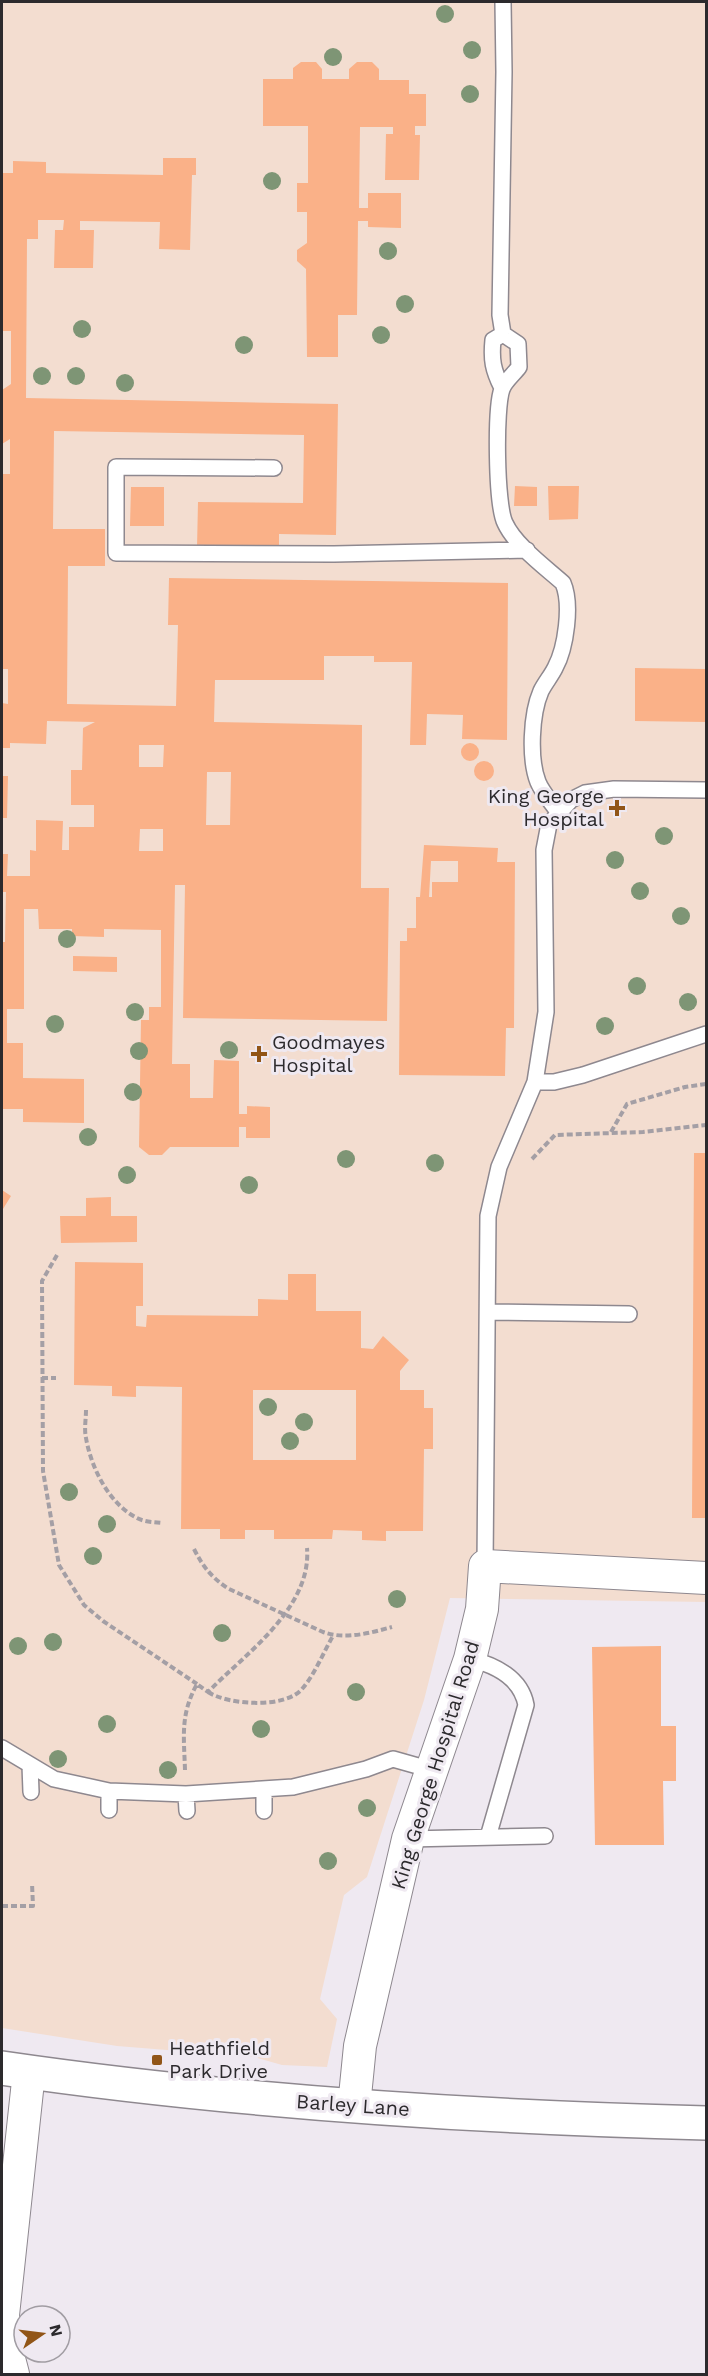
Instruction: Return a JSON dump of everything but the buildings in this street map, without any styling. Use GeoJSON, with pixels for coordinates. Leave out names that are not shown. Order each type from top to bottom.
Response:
{"type":"FeatureCollection","features":[{"type":"Feature","properties":{"kind":"main road","name":"Barley Lane"},"geometry":{"type":"LineString","coordinates":[[15,2070],[216,2094],[354,2106],[602,2120],[706,2123]]}},
{"type":"Feature","properties":{"kind":"street"},"geometry":{"type":"LineString","coordinates":[[485,1566],[706,1578]]}},
{"type":"Feature","properties":{"kind":"street","name":"King George Hospital Road"},"geometry":{"type":"LineString","coordinates":[[354,2106],[360,2046],[408,1839],[470,1659],[482,1610],[485,1566]]}},
{"type":"Feature","properties":{"kind":"street"},"geometry":{"type":"LineString","coordinates":[[13,2374],[6,2347],[3,2315],[15,2070]]}},
{"type":"Feature","properties":{"kind":"lane"},"geometry":{"type":"LineString","coordinates":[[502,388],[519,367],[518,344],[503,334],[500,315],[503,2]]}},
{"type":"Feature","properties":{"kind":"lane"},"geometry":{"type":"LineString","coordinates":[[503,334],[494,340],[492,369],[502,388],[497,440],[502,514],[510,531],[563,583],[568,601],[563,650],[541,691],[534,712],[533,755],[538,782],[558,812],[585,793],[614,789],[706,790]]}},
{"type":"Feature","properties":{"kind":"lane"},"geometry":{"type":"LineString","coordinates":[[274,468],[116,467],[116,553],[334,554],[527,550]]}},
{"type":"Feature","properties":{"kind":"lane","name":"King George Hospital Road"},"geometry":{"type":"LineString","coordinates":[[485,1566],[488,1216],[499,1167],[535,1082],[546,1011],[544,850],[549,824],[558,812]]}},
{"type":"Feature","properties":{"kind":"lane"},"geometry":{"type":"LineString","coordinates":[[535,1082],[554,1082],[583,1075],[706,1035]]}},
{"type":"Feature","properties":{"kind":"lane"},"geometry":{"type":"LineString","coordinates":[[488,1312],[629,1314]]}},
{"type":"Feature","properties":{"kind":"lane"},"geometry":{"type":"LineString","coordinates":[[470,1659],[492,1664],[517,1684],[524,1694],[526,1705],[488,1838]]}},
{"type":"Feature","properties":{"kind":"lane"},"geometry":{"type":"LineString","coordinates":[[2,1748],[54,1779],[109,1791],[186,1794],[293,1787],[366,1769],[393,1759],[432,1770]]}},
{"type":"Feature","properties":{"kind":"lane"},"geometry":{"type":"LineString","coordinates":[[30,1765],[31,1792]]}},
{"type":"Feature","properties":{"kind":"lane"},"geometry":{"type":"LineString","coordinates":[[264,1789],[264,1811]]}},
{"type":"Feature","properties":{"kind":"lane"},"geometry":{"type":"LineString","coordinates":[[109,1791],[109,1810]]}},
{"type":"Feature","properties":{"kind":"lane"},"geometry":{"type":"LineString","coordinates":[[186,1794],[187,1811]]}},
{"type":"Feature","properties":{"kind":"lane"},"geometry":{"type":"LineString","coordinates":[[408,1839],[545,1836]]}},
{"type":"Feature","properties":{"kind":"path"},"geometry":{"type":"LineString","coordinates":[[611,1133],[627,1104],[685,1087],[706,1084]]}},
{"type":"Feature","properties":{"kind":"path"},"geometry":{"type":"LineString","coordinates":[[527,1163],[555,1135],[706,1125]]}},
{"type":"Feature","properties":{"kind":"path"},"geometry":{"type":"LineString","coordinates":[[57,1255],[42,1281],[43,1471],[59,1565],[84,1605],[103,1621],[217,1698],[232,1702],[274,1701],[302,1690],[333,1636]]}},
{"type":"Feature","properties":{"kind":"path"},"geometry":{"type":"LineString","coordinates":[[42,1378],[56,1378]]}},
{"type":"Feature","properties":{"kind":"path"},"geometry":{"type":"LineString","coordinates":[[86,1410],[85,1436],[91,1460],[104,1485],[134,1517],[148,1522],[162,1523]]}},
{"type":"Feature","properties":{"kind":"path"},"geometry":{"type":"LineString","coordinates":[[208,1692],[247,1657],[284,1613],[304,1576],[308,1559],[307,1548]]}},
{"type":"Feature","properties":{"kind":"path"},"geometry":{"type":"LineString","coordinates":[[194,1549],[202,1565],[215,1579],[229,1589],[333,1636],[363,1635],[392,1627]]}},
{"type":"Feature","properties":{"kind":"path"},"geometry":{"type":"LineString","coordinates":[[186,1794],[185,1716],[187,1703],[197,1684]]}},
{"type":"Feature","properties":{"kind":"path"},"geometry":{"type":"LineString","coordinates":[[2,1906],[33,1906],[32,1883]]}},
{"type":"Feature","properties":{"kind":"shaded area","name":"Goodmayes Hospital"},"geometry":{"type":"Polygon","coordinates":[[[2,2],[706,2],[706,1602],[450,1598],[424,1700],[367,1877],[344,1895],[320,1999],[337,2019],[327,2067],[282,2065],[254,2057],[117,2046],[2,2028],[2,2]]]}},
{"type":"Feature","properties":{"kind":"place","name":"King George Hospital"},"geometry":{"type":"Point","coordinates":[617,808]}},
{"type":"Feature","properties":{"kind":"place","name":"Goodmayes Hospital"},"geometry":{"type":"Point","coordinates":[259,1054]}},
{"type":"Feature","properties":{"kind":"place","name":"Heathfield Park Drive"},"geometry":{"type":"Point","coordinates":[157,2060]}}]}
